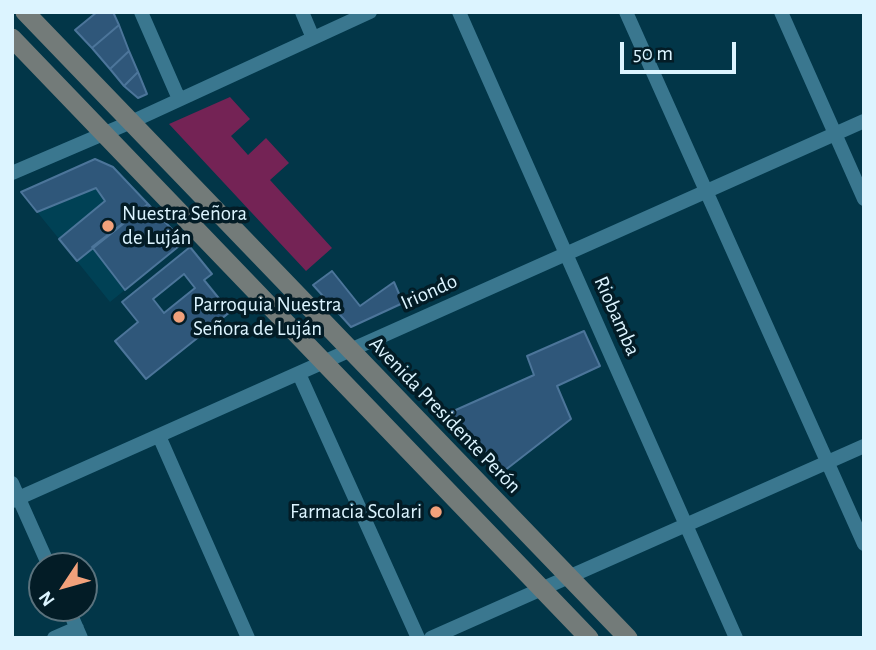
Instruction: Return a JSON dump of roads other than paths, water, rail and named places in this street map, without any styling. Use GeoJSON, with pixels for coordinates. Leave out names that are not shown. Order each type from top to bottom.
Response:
{"type":"FeatureCollection","features":[{"type":"Feature","properties":{"kind":"main road","name":"Avenida Presidente Perón"},"geometry":{"type":"LineString","coordinates":[[25,12],[628,638]]}},
{"type":"Feature","properties":{"kind":"main road"},"geometry":{"type":"LineString","coordinates":[[12,38],[589,638]]}},
{"type":"Feature","properties":{"kind":"street"},"geometry":{"type":"LineString","coordinates":[[141,12],[179,99]]}},
{"type":"Feature","properties":{"kind":"street"},"geometry":{"type":"LineString","coordinates":[[302,12],[313,38]]}},
{"type":"Feature","properties":{"kind":"street"},"geometry":{"type":"LineString","coordinates":[[12,173],[131,122],[370,12]]}},
{"type":"Feature","properties":{"kind":"street","name":"Riobamba"},"geometry":{"type":"LineString","coordinates":[[459,12],[737,638]]}},
{"type":"Feature","properties":{"kind":"street"},"geometry":{"type":"LineString","coordinates":[[626,12],[864,544]]}},
{"type":"Feature","properties":{"kind":"street"},"geometry":{"type":"LineString","coordinates":[[781,12],[864,199]]}},
{"type":"Feature","properties":{"kind":"street","name":"Iriondo"},"geometry":{"type":"LineString","coordinates":[[16,500],[864,121]]}},
{"type":"Feature","properties":{"kind":"street"},"geometry":{"type":"LineString","coordinates":[[299,373],[418,638]]}},
{"type":"Feature","properties":{"kind":"street"},"geometry":{"type":"LineString","coordinates":[[159,436],[248,638]]}},
{"type":"Feature","properties":{"kind":"street"},"geometry":{"type":"LineString","coordinates":[[431,638],[864,446]]}},
{"type":"Feature","properties":{"kind":"street"},"geometry":{"type":"LineString","coordinates":[[12,483],[16,500],[42,552]]}},
{"type":"Feature","properties":{"kind":"street"},"geometry":{"type":"LineString","coordinates":[[54,638],[79,633]]}},
{"type":"Feature","properties":{"kind":"place","name":"Nuestra Señora de Luján"},"geometry":{"type":"Point","coordinates":[108,226]}},
{"type":"Feature","properties":{"kind":"place","name":"Parroquia Nuestra Señora de Luján"},"geometry":{"type":"Point","coordinates":[179,317]}},
{"type":"Feature","properties":{"kind":"place","name":"Farmacia Scolari"},"geometry":{"type":"Point","coordinates":[436,512]}}]}
